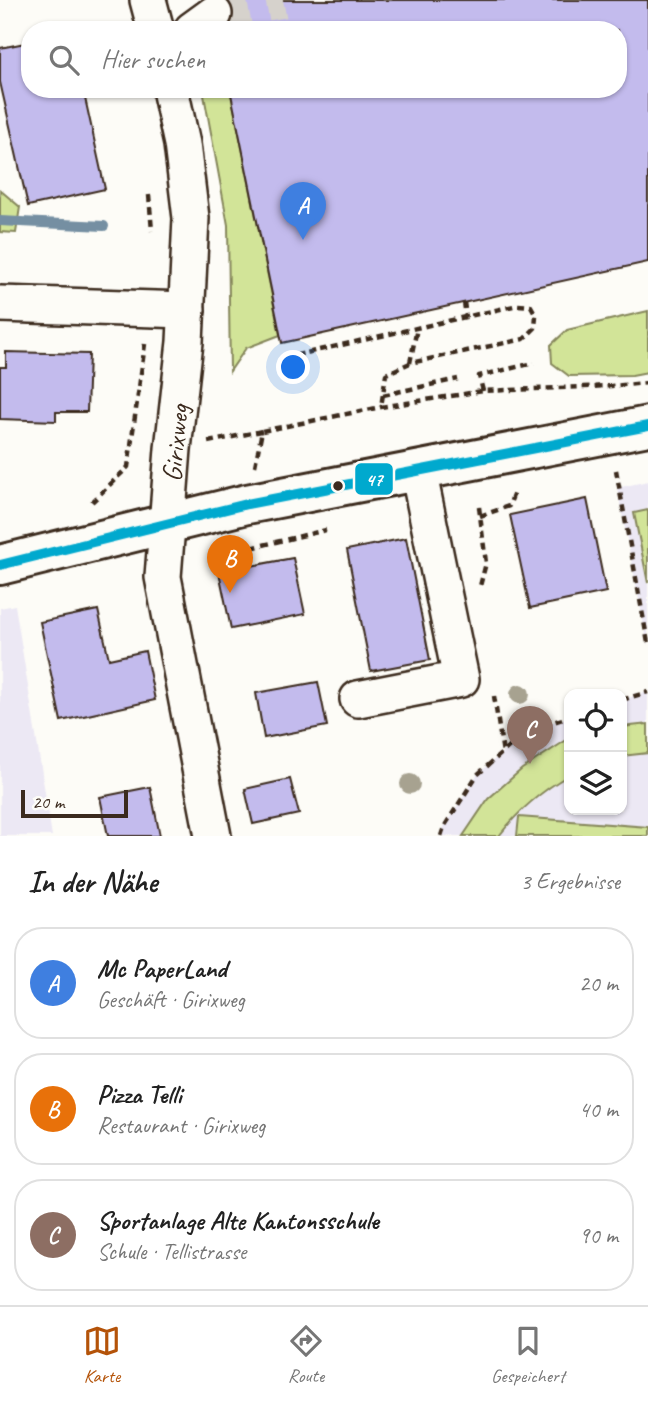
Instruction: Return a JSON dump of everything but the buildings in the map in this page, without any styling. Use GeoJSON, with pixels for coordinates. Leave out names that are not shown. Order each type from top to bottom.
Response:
{"type":"FeatureCollection","features":[{"type":"Feature","properties":{"kind":"main road"},"geometry":{"type":"LineString","coordinates":[[0,565],[247,504],[648,426]]}},
{"type":"Feature","properties":{"kind":"street"},"geometry":{"type":"LineString","coordinates":[[148,0],[154,21]]}},
{"type":"Feature","properties":{"kind":"street","name":"Girixweg"},"geometry":{"type":"LineString","coordinates":[[172,98],[182,144],[191,218],[187,310],[163,577],[213,836]]}},
{"type":"Feature","properties":{"kind":"street"},"geometry":{"type":"LineString","coordinates":[[0,304],[187,310]]}},
{"type":"Feature","properties":{"kind":"street"},"geometry":{"type":"LineString","coordinates":[[358,699],[461,679],[418,470]]}},
{"type":"Feature","properties":{"kind":"path"},"geometry":{"type":"LineString","coordinates":[[464,302],[466,317]]}},
{"type":"Feature","properties":{"kind":"path"},"geometry":{"type":"LineString","coordinates":[[284,358],[518,305],[531,306],[536,315],[535,328],[524,339],[410,363],[386,374],[381,407]]}},
{"type":"Feature","properties":{"kind":"path"},"geometry":{"type":"LineString","coordinates":[[410,363],[417,328]]}},
{"type":"Feature","properties":{"kind":"path"},"geometry":{"type":"LineString","coordinates":[[483,391],[479,376],[534,363]]}},
{"type":"Feature","properties":{"kind":"path"},"geometry":{"type":"LineString","coordinates":[[383,395],[458,379]]}},
{"type":"Feature","properties":{"kind":"path"},"geometry":{"type":"LineString","coordinates":[[173,449],[262,431]]}},
{"type":"Feature","properties":{"kind":"path"},"geometry":{"type":"LineString","coordinates":[[615,462],[648,643]]}},
{"type":"Feature","properties":{"kind":"path"},"geometry":{"type":"LineString","coordinates":[[480,516],[509,506],[516,485]]}},
{"type":"Feature","properties":{"kind":"path"},"geometry":{"type":"LineString","coordinates":[[477,595],[486,564],[479,507]]}},
{"type":"Feature","properties":{"kind":"path"},"geometry":{"type":"LineString","coordinates":[[627,698],[648,692]]}},
{"type":"Feature","properties":{"kind":"path"},"geometry":{"type":"LineString","coordinates":[[441,836],[477,775],[528,730],[564,719]]}},
{"type":"Feature","properties":{"kind":"shaded area"},"geometry":{"type":"Polygon","coordinates":[[[648,481],[648,646],[617,488],[648,481]]]}},
{"type":"Feature","properties":{"kind":"shaded area"},"geometry":{"type":"Polygon","coordinates":[[[15,605],[52,836],[0,836],[0,608],[15,605]]]}},
{"type":"Feature","properties":{"kind":"shaded area"},"geometry":{"type":"Polygon","coordinates":[[[648,692],[648,836],[441,836],[477,775],[528,730],[564,719],[564,815],[627,815],[627,698],[648,692]]]}},
{"type":"Feature","properties":{"kind":"green space"},"geometry":{"type":"Polygon","coordinates":[[[205,98],[232,98],[280,335],[246,348],[230,371],[228,225],[205,98]]]}},
{"type":"Feature","properties":{"kind":"green space"},"geometry":{"type":"Polygon","coordinates":[[[0,190],[20,207],[16,233],[0,232],[0,190]]]}},
{"type":"Feature","properties":{"kind":"green space"},"geometry":{"type":"Polygon","coordinates":[[[648,311],[648,372],[632,375],[569,376],[552,363],[551,345],[567,330],[648,311]]]}},
{"type":"Feature","properties":{"kind":"green space"},"geometry":{"type":"Polygon","coordinates":[[[648,510],[648,583],[634,513],[648,510]]]}},
{"type":"Feature","properties":{"kind":"green space"},"geometry":{"type":"Polygon","coordinates":[[[648,724],[648,753],[627,755],[627,726],[648,724]]]}},
{"type":"Feature","properties":{"kind":"green space"},"geometry":{"type":"Polygon","coordinates":[[[564,742],[564,778],[531,802],[499,836],[463,836],[488,799],[522,769],[564,742]]]}},
{"type":"Feature","properties":{"kind":"green space"},"geometry":{"type":"Polygon","coordinates":[[[519,817],[648,827],[648,836],[517,836],[519,817]]]}},
{"type":"Feature","properties":{"kind":"waterway"},"geometry":{"type":"LineString","coordinates":[[0,221],[104,226]]}},
{"type":"Feature","properties":{"kind":"tunnel"},"geometry":{"type":"LineString","coordinates":[[214,14],[283,0]]}},
{"type":"Feature","properties":{"kind":"transit line","name":"47"},"geometry":{"type":"LineString","coordinates":[[0,565],[247,504],[648,426]]}},
{"type":"Feature","properties":{"kind":"place","name":"Mc PaperLand"},"geometry":{"type":"Point","coordinates":[303,240]}},
{"type":"Feature","properties":{"kind":"place","name":"Pizza Telli"},"geometry":{"type":"Point","coordinates":[230,593]}},
{"type":"Feature","properties":{"kind":"place","name":"Sportanlage Alte Kantonsschule"},"geometry":{"type":"Point","coordinates":[530,764]}}]}
